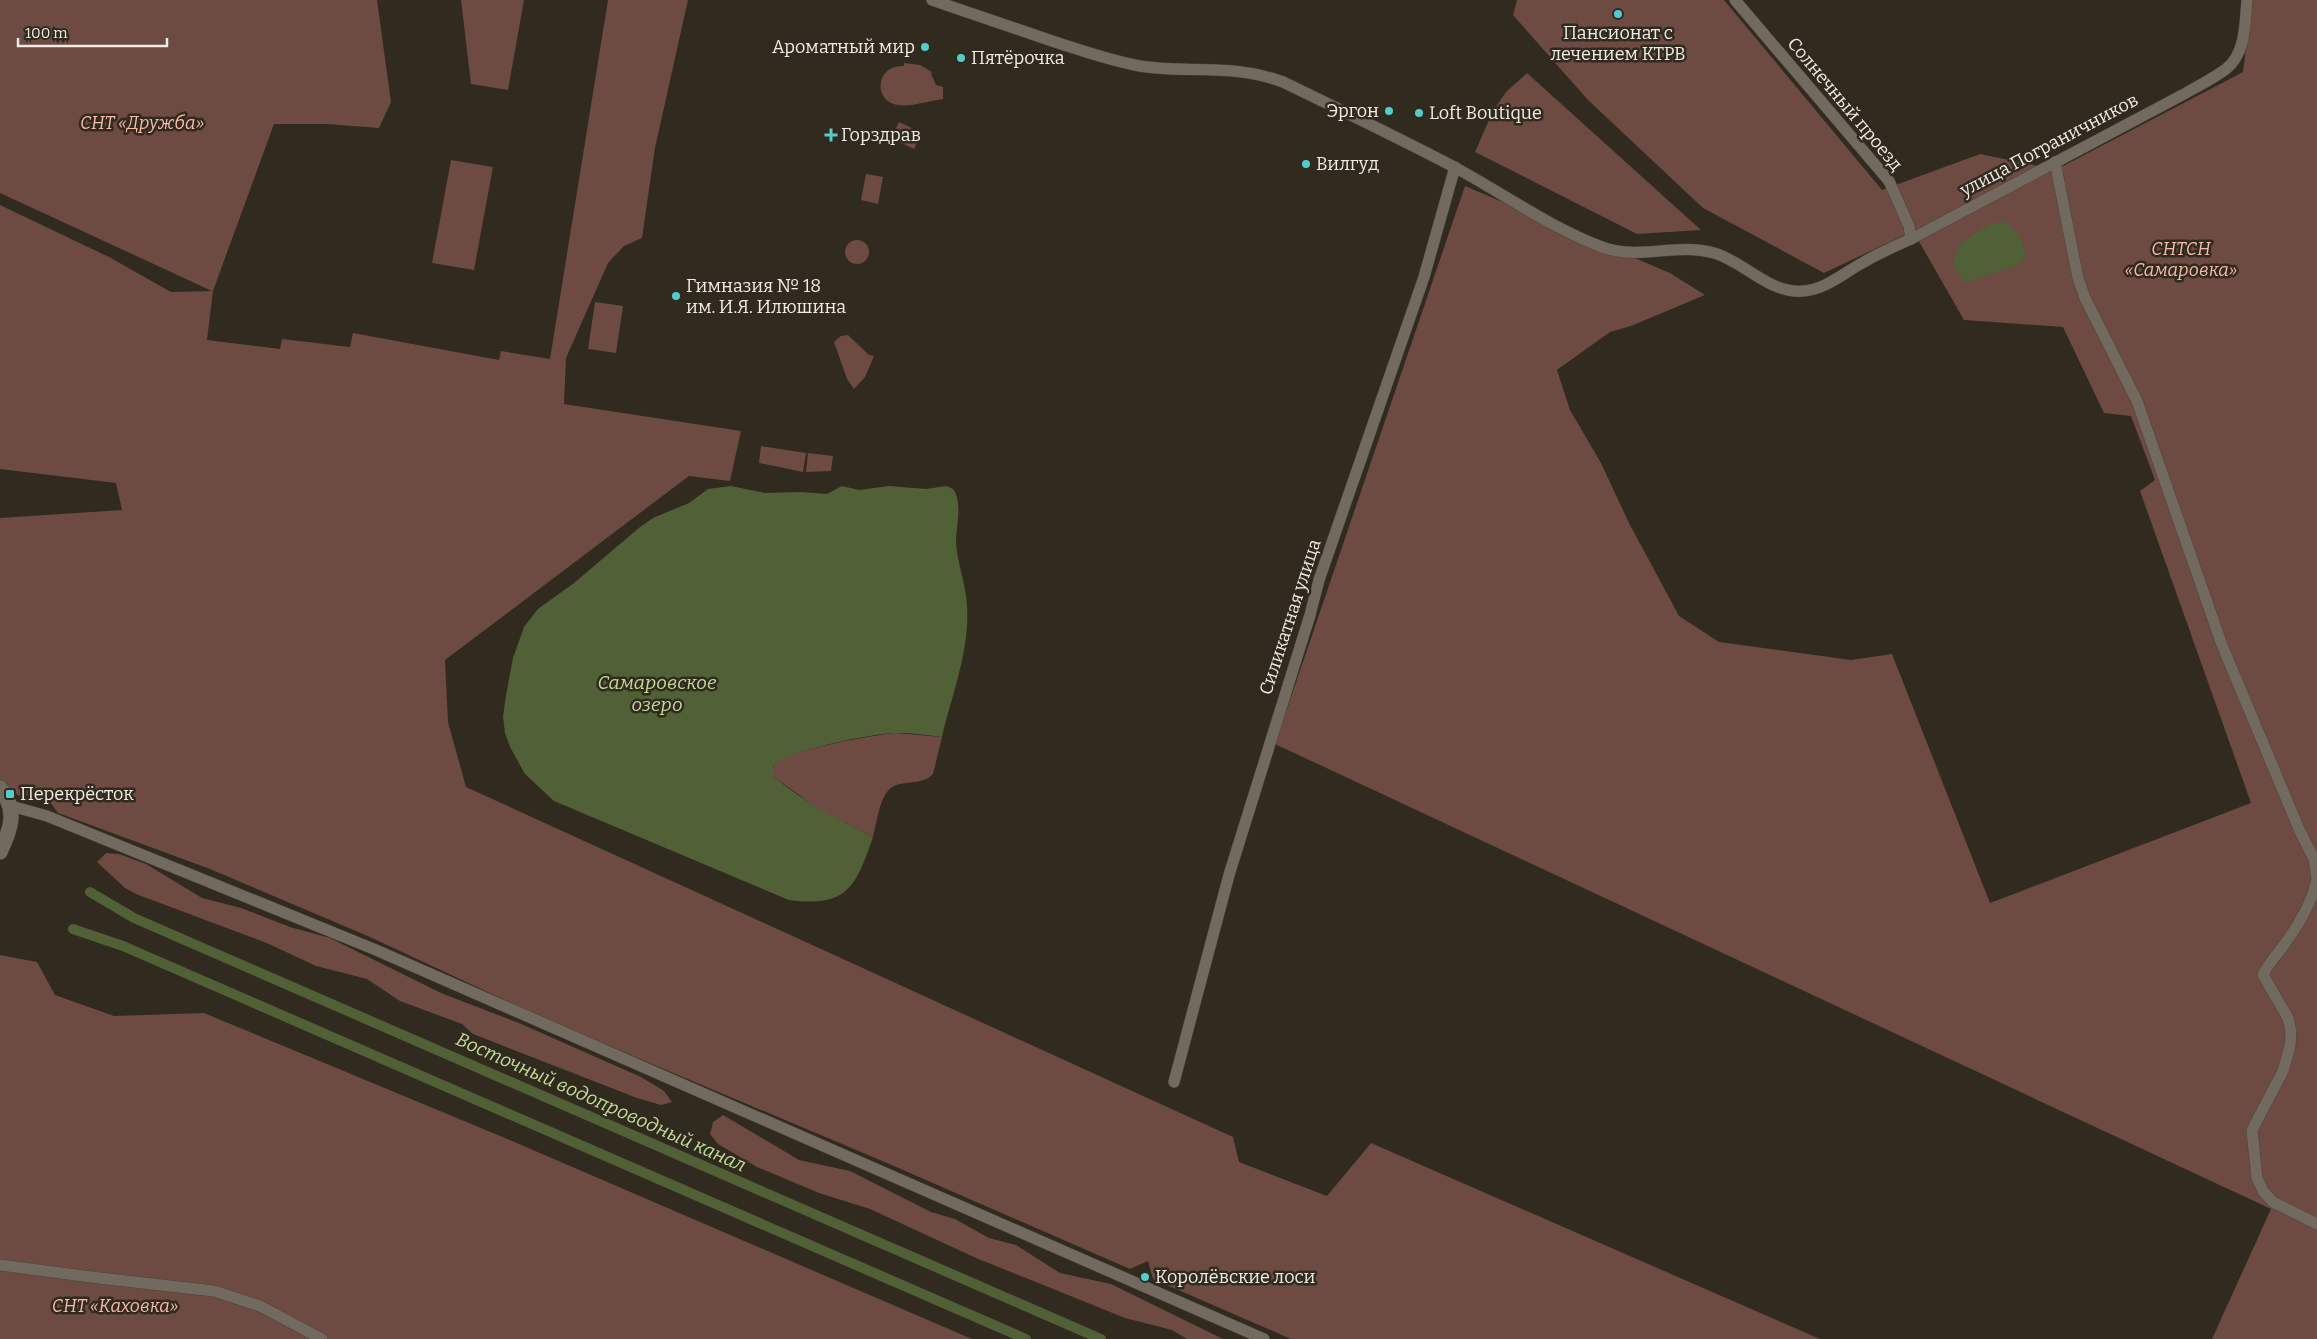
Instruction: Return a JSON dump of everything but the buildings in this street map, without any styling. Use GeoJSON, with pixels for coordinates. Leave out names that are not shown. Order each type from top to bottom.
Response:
{"type":"FeatureCollection","features":[{"type":"Feature","properties":{"kind":"street"},"geometry":{"type":"LineString","coordinates":[[933,0],[1106,59],[1140,66],[1173,69],[1218,69],[1262,74],[1283,82],[1455,167]]}},
{"type":"Feature","properties":{"kind":"street","name":"Солнечный проезд"},"geometry":{"type":"LineString","coordinates":[[1735,0],[1889,181],[1909,226],[1911,239]]}},
{"type":"Feature","properties":{"kind":"street","name":"улица Пограничников"},"geometry":{"type":"LineString","coordinates":[[1455,167],[1569,231],[1611,250],[1620,253],[1641,253],[1698,248],[1731,260],[1780,289],[1804,291],[1823,286],[1865,261],[1911,239],[2228,68],[2237,55],[2243,40],[2247,0]]}},
{"type":"Feature","properties":{"kind":"street"},"geometry":{"type":"LineString","coordinates":[[2055,162],[2078,278],[2085,298],[2137,401],[2222,645],[2299,829],[2314,859],[2317,879],[2314,893],[2289,938],[2268,963],[2263,975],[2288,1018],[2291,1031],[2290,1046],[2283,1071],[2252,1130],[2257,1178],[2263,1191],[2273,1202],[2317,1224]]}},
{"type":"Feature","properties":{"kind":"street","name":"Силикатная улица"},"geometry":{"type":"LineString","coordinates":[[1174,1082],[1229,874],[1310,615],[1319,580],[1424,277],[1455,167]]}},
{"type":"Feature","properties":{"kind":"street"},"geometry":{"type":"LineString","coordinates":[[0,788],[11,806],[11,824],[0,852]]}},
{"type":"Feature","properties":{"kind":"street"},"geometry":{"type":"LineString","coordinates":[[11,806],[47,816],[376,950],[1264,1339]]}},
{"type":"Feature","properties":{"kind":"street"},"geometry":{"type":"LineString","coordinates":[[0,1265],[214,1291],[260,1306],[322,1339]]}},
{"type":"Feature","properties":{"kind":"green space","name":"СНТ «Дружба»"},"geometry":{"type":"Polygon","coordinates":[[[0,0],[377,0],[391,102],[379,128],[326,124],[274,124],[213,291],[207,340],[280,349],[282,339],[350,347],[353,333],[499,360],[501,351],[550,359],[608,0],[688,0],[655,148],[642,238],[624,246],[608,263],[566,358],[564,404],[741,431],[730,481],[689,476],[445,660],[448,722],[466,787],[1233,1137],[1239,1162],[1327,1196],[1371,1143],[1820,1339],[1291,1339],[1153,1279],[1148,1261],[1130,1269],[887,1163],[543,1018],[370,937],[210,869],[58,813],[45,795],[19,796],[0,780],[0,518],[122,510],[116,483],[0,469],[0,205],[109,257],[171,292],[212,291],[0,193],[0,0]]]}},
{"type":"Feature","properties":{"kind":"green space"},"geometry":{"type":"Polygon","coordinates":[[[461,0],[524,0],[508,90],[471,84],[461,0]]]}},
{"type":"Feature","properties":{"kind":"green space","name":"СНТСН «Самаровка»"},"geometry":{"type":"Polygon","coordinates":[[[1517,0],[1724,0],[1882,190],[1980,154],[2053,169],[2065,165],[2243,72],[2252,0],[2317,0],[2317,1339],[2212,1339],[2271,1209],[1275,744],[1465,186],[1670,273],[1705,295],[1631,326],[1610,332],[1557,370],[1570,410],[1601,463],[1629,523],[1679,616],[1719,642],[1851,660],[1892,654],[1990,903],[2251,803],[2140,491],[2155,480],[2131,416],[2104,413],[2063,327],[1964,320],[1913,231],[1824,273],[1703,208],[1588,100],[1513,15],[1517,0]]]}},
{"type":"Feature","properties":{"kind":"green space"},"geometry":{"type":"Polygon","coordinates":[[[904,63],[920,65],[932,72],[931,74],[936,85],[943,87],[943,99],[914,105],[898,105],[884,97],[881,90],[883,76],[895,67],[904,66],[904,63]]]}},
{"type":"Feature","properties":{"kind":"green space"},"geometry":{"type":"Polygon","coordinates":[[[1527,73],[1701,230],[1637,234],[1475,152],[1493,111],[1506,92],[1527,73]]]}},
{"type":"Feature","properties":{"kind":"green space"},"geometry":{"type":"Polygon","coordinates":[[[899,122],[922,133],[914,149],[891,138],[899,122]]]}},
{"type":"Feature","properties":{"kind":"green space"},"geometry":{"type":"Polygon","coordinates":[[[451,160],[493,167],[474,270],[432,263],[451,160]]]}},
{"type":"Feature","properties":{"kind":"green space"},"geometry":{"type":"Polygon","coordinates":[[[866,174],[883,177],[878,204],[861,200],[866,174]]]}},
{"type":"Feature","properties":{"kind":"green space"},"geometry":{"type":"Polygon","coordinates":[[[857,240],[866,243],[869,252],[866,261],[857,264],[848,261],[845,252],[848,243],[857,240]]]}},
{"type":"Feature","properties":{"kind":"green space"},"geometry":{"type":"Polygon","coordinates":[[[595,302],[623,306],[616,353],[588,349],[595,302]]]}},
{"type":"Feature","properties":{"kind":"green space"},"geometry":{"type":"Polygon","coordinates":[[[848,335],[869,355],[874,356],[865,377],[854,389],[847,379],[834,342],[841,336],[848,335]]]}},
{"type":"Feature","properties":{"kind":"green space"},"geometry":{"type":"Polygon","coordinates":[[[761,446],[806,453],[803,472],[759,463],[761,446]]]}},
{"type":"Feature","properties":{"kind":"green space"},"geometry":{"type":"Polygon","coordinates":[[[808,453],[833,456],[831,471],[806,472],[808,453]]]}},
{"type":"Feature","properties":{"kind":"green space"},"geometry":{"type":"Polygon","coordinates":[[[895,733],[942,737],[933,774],[922,781],[897,785],[887,792],[880,807],[873,837],[820,810],[774,777],[773,770],[776,763],[797,753],[851,740],[895,733]]]}},
{"type":"Feature","properties":{"kind":"green space"},"geometry":{"type":"Polygon","coordinates":[[[106,853],[119,854],[146,864],[202,898],[241,908],[290,927],[330,938],[441,993],[519,1023],[641,1077],[664,1091],[672,1102],[661,1105],[637,1098],[473,1034],[462,1024],[400,1001],[367,979],[316,966],[269,944],[136,894],[125,888],[97,862],[106,853]]]}},
{"type":"Feature","properties":{"kind":"green space","name":"СНТ «Каховка»"},"geometry":{"type":"Polygon","coordinates":[[[0,955],[37,962],[55,995],[114,1016],[204,1013],[505,1138],[972,1339],[0,1339],[0,955]]]}},
{"type":"Feature","properties":{"kind":"green space"},"geometry":{"type":"Polygon","coordinates":[[[723,1115],[799,1160],[850,1171],[931,1212],[955,1219],[989,1238],[1016,1245],[1060,1273],[1111,1284],[1223,1339],[1187,1339],[1172,1330],[1125,1318],[976,1258],[870,1209],[819,1193],[757,1167],[718,1144],[710,1134],[713,1122],[723,1115]]]}},
{"type":"Feature","properties":{"kind":"water"},"geometry":{"type":"Polygon","coordinates":[[[2007,222],[2020,238],[2026,258],[2015,266],[1964,283],[1953,263],[1959,245],[1991,223],[2007,222]]]}},
{"type":"Feature","properties":{"kind":"water","name":"Самаровское озеро"},"geometry":{"type":"Polygon","coordinates":[[[731,486],[765,493],[801,492],[827,494],[842,486],[859,490],[889,486],[926,489],[946,486],[953,489],[958,501],[956,542],[967,606],[966,639],[942,737],[896,733],[869,736],[810,749],[780,761],[773,767],[774,777],[797,794],[834,817],[873,837],[855,881],[837,897],[825,900],[809,902],[789,900],[554,801],[525,774],[510,747],[505,733],[503,717],[513,658],[524,627],[538,609],[574,583],[653,518],[689,503],[708,489],[731,486]]]}},
{"type":"Feature","properties":{"kind":"waterway","name":"Восточный водопроводный канал"},"geometry":{"type":"LineString","coordinates":[[90,892],[134,918],[1101,1339]]}},
{"type":"Feature","properties":{"kind":"waterway","name":"Восточный водопроводный канал"},"geometry":{"type":"LineString","coordinates":[[73,929],[123,946],[1026,1339]]}},
{"type":"Feature","properties":{"kind":"place","name":"Пансионат с лечением КТРВ"},"geometry":{"type":"Point","coordinates":[1618,14]}},
{"type":"Feature","properties":{"kind":"place","name":"Ароматный мир"},"geometry":{"type":"Point","coordinates":[925,47]}},
{"type":"Feature","properties":{"kind":"place","name":"Пятёрочка"},"geometry":{"type":"Point","coordinates":[961,58]}},
{"type":"Feature","properties":{"kind":"place","name":"Эргон"},"geometry":{"type":"Point","coordinates":[1389,111]}},
{"type":"Feature","properties":{"kind":"place","name":"Loft Boutique"},"geometry":{"type":"Point","coordinates":[1419,113]}},
{"type":"Feature","properties":{"kind":"place","name":"Горздрав"},"geometry":{"type":"Point","coordinates":[831,135]}},
{"type":"Feature","properties":{"kind":"place","name":"Вилгуд"},"geometry":{"type":"Point","coordinates":[1306,164]}},
{"type":"Feature","properties":{"kind":"place","name":"Гимназия № 18 им. И.Я. Илюшина"},"geometry":{"type":"Point","coordinates":[676,296]}},
{"type":"Feature","properties":{"kind":"place","name":"Перекрёсток"},"geometry":{"type":"Point","coordinates":[10,794]}},
{"type":"Feature","properties":{"kind":"place","name":"Королёвские лоси"},"geometry":{"type":"Point","coordinates":[1145,1277]}}]}
